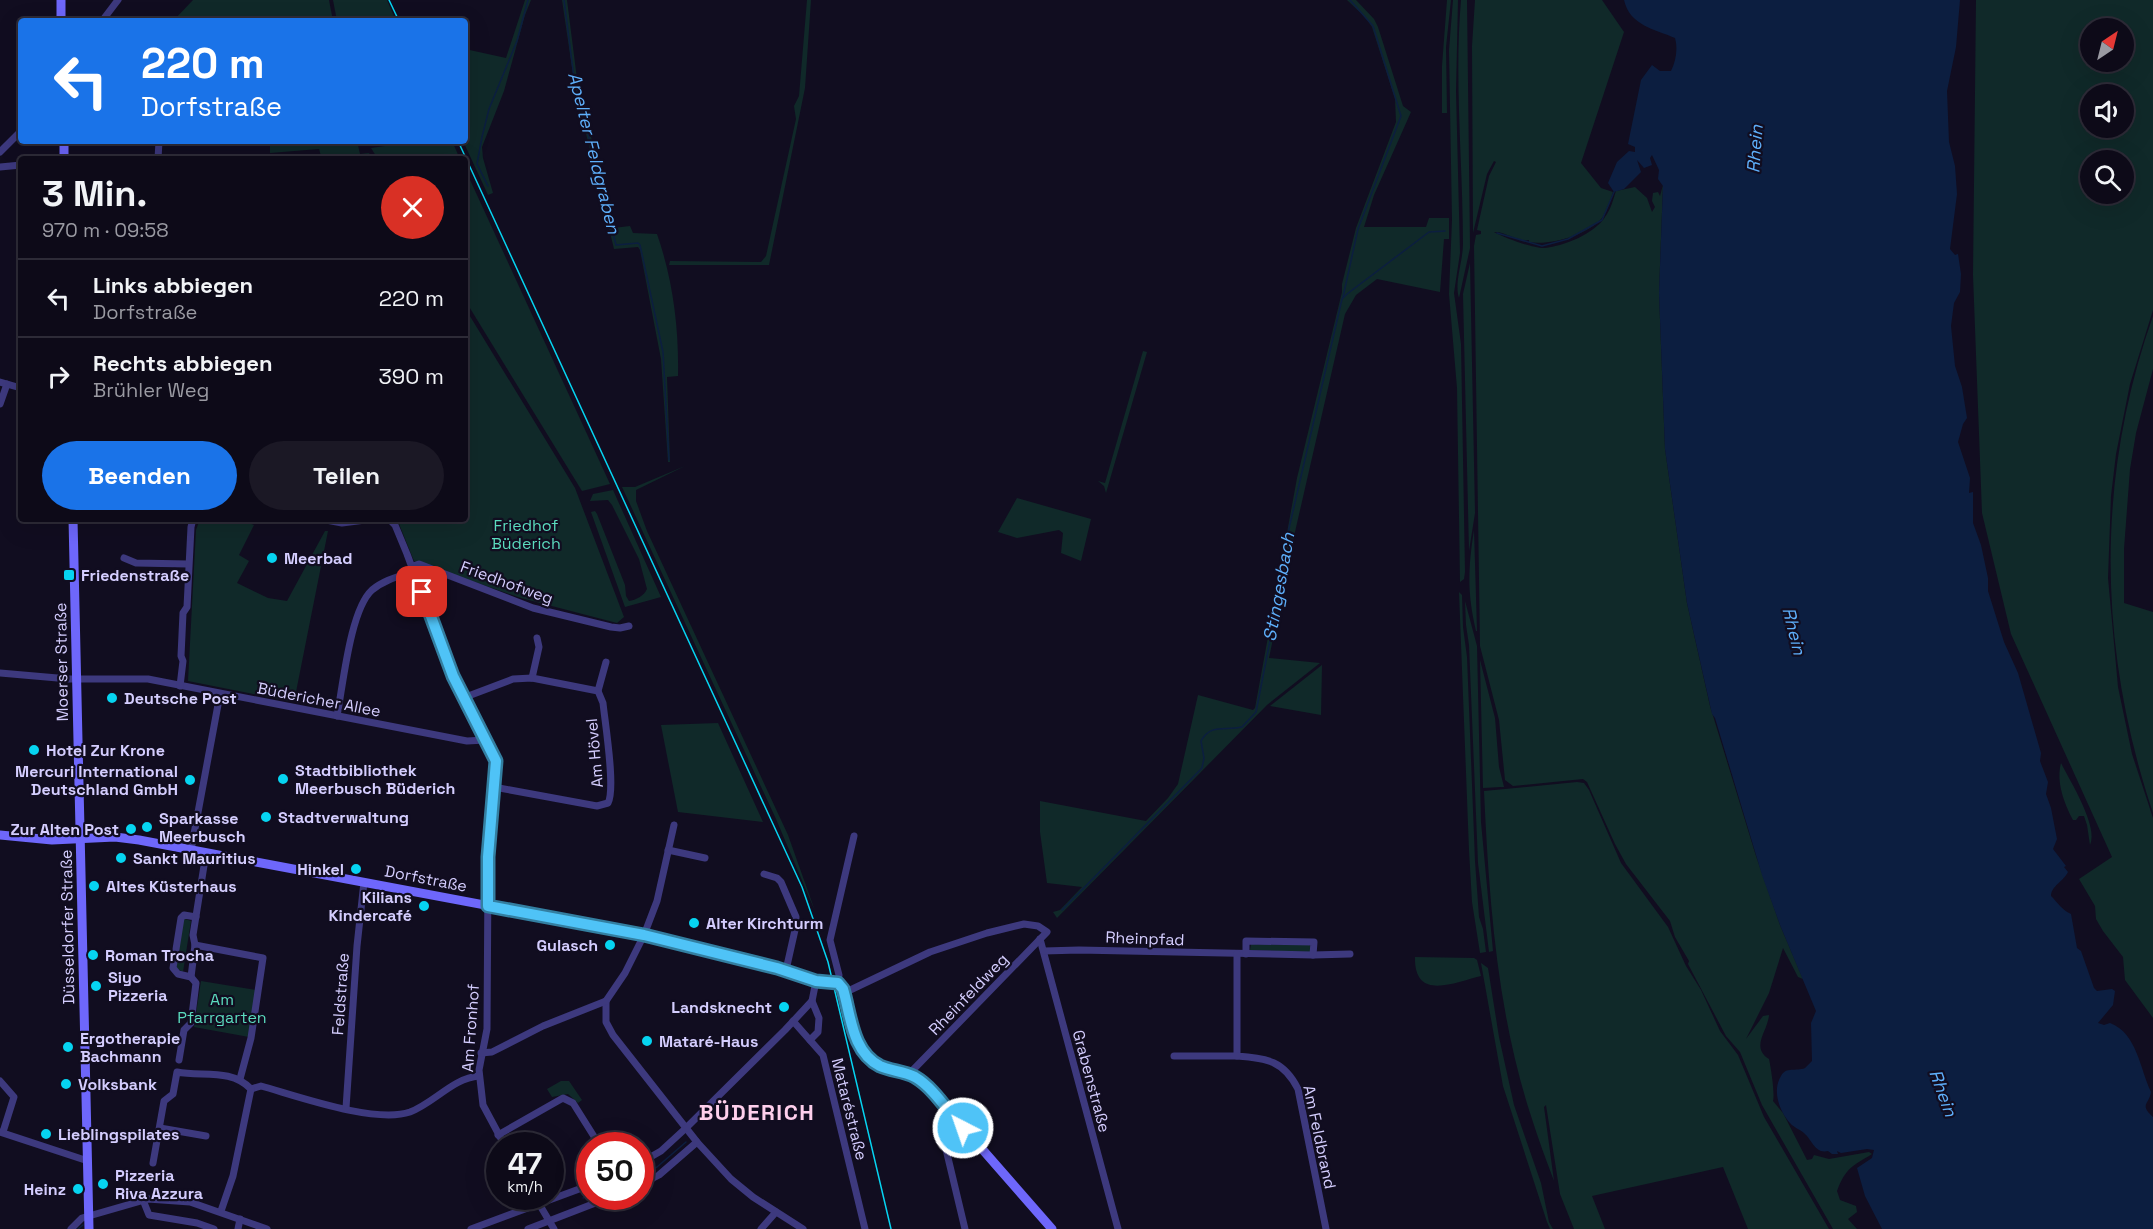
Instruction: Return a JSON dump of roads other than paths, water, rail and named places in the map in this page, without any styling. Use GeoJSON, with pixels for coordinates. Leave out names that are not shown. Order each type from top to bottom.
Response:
{"type":"FeatureCollection","features":[{"type":"Feature","properties":{"kind":"main road"},"geometry":{"type":"LineString","coordinates":[[61,0],[61,18]]}},
{"type":"Feature","properties":{"kind":"main road","name":"Moerser Straße"},"geometry":{"type":"LineString","coordinates":[[73,522],[80,839]]}},
{"type":"Feature","properties":{"kind":"main road","name":"Dorfstraße"},"geometry":{"type":"LineString","coordinates":[[0,835],[80,839],[120,837],[644,935],[786,970],[816,981],[835,982]]}},
{"type":"Feature","properties":{"kind":"main road","name":"Düsseldorfer Straße"},"geometry":{"type":"LineString","coordinates":[[80,839],[89,1229]]}},
{"type":"Feature","properties":{"kind":"main road"},"geometry":{"type":"LineString","coordinates":[[835,982],[844,993],[857,1041],[864,1053],[881,1066],[909,1074],[927,1086],[1052,1229]]}},
{"type":"Feature","properties":{"kind":"street"},"geometry":{"type":"LineString","coordinates":[[104,18],[118,0]]}},
{"type":"Feature","properties":{"kind":"street"},"geometry":{"type":"LineString","coordinates":[[0,152],[18,134]]}},
{"type":"Feature","properties":{"kind":"street"},"geometry":{"type":"LineString","coordinates":[[0,167],[18,165]]}},
{"type":"Feature","properties":{"kind":"street"},"geometry":{"type":"LineString","coordinates":[[0,404],[3,383],[18,387]]}},
{"type":"Feature","properties":{"kind":"street"},"geometry":{"type":"LineString","coordinates":[[180,686],[183,661],[181,656],[183,613],[187,607],[188,564],[193,522]]}},
{"type":"Feature","properties":{"kind":"street","name":"Am Fronhof"},"geometry":{"type":"LineString","coordinates":[[392,522],[413,568],[444,654],[463,698],[496,761],[488,875],[487,1029],[481,1053],[479,1076],[483,1105],[496,1132]]}},
{"type":"Feature","properties":{"kind":"street"},"geometry":{"type":"LineString","coordinates":[[124,558],[136,563],[188,564]]}},
{"type":"Feature","properties":{"kind":"street","name":"Friedhofweg"},"geometry":{"type":"LineString","coordinates":[[413,568],[419,564],[533,609],[611,627],[629,626]]}},
{"type":"Feature","properties":{"kind":"street"},"geometry":{"type":"LineString","coordinates":[[337,716],[360,607],[379,585],[413,568]]}},
{"type":"Feature","properties":{"kind":"street"},"geometry":{"type":"LineString","coordinates":[[532,678],[538,647],[537,638]]}},
{"type":"Feature","properties":{"kind":"street","name":"Am Hövel"},"geometry":{"type":"LineString","coordinates":[[494,787],[597,806],[608,803],[611,784],[603,703],[598,691],[606,662]]}},
{"type":"Feature","properties":{"kind":"street","name":"Büdericher Allee"},"geometry":{"type":"LineString","coordinates":[[0,673],[76,679],[134,678],[467,741],[485,740]]}},
{"type":"Feature","properties":{"kind":"street"},"geometry":{"type":"LineString","coordinates":[[463,698],[513,679],[532,678],[598,691]]}},
{"type":"Feature","properties":{"kind":"street"},"geometry":{"type":"LineString","coordinates":[[191,850],[220,694]]}},
{"type":"Feature","properties":{"kind":"street"},"geometry":{"type":"LineString","coordinates":[[674,825],[657,901],[644,935],[625,973],[606,1001],[606,1022],[613,1035],[697,1142],[731,1179],[803,1229]]}},
{"type":"Feature","properties":{"kind":"street"},"geometry":{"type":"LineString","coordinates":[[835,982],[839,975],[830,940],[854,836]]}},
{"type":"Feature","properties":{"kind":"street"},"geometry":{"type":"LineString","coordinates":[[668,850],[705,858]]}},
{"type":"Feature","properties":{"kind":"street"},"geometry":{"type":"LineString","coordinates":[[191,977],[195,945],[193,935],[207,853]]}},
{"type":"Feature","properties":{"kind":"street"},"geometry":{"type":"LineString","coordinates":[[764,874],[777,878],[781,882],[796,917],[786,970]]}},
{"type":"Feature","properties":{"kind":"street","name":"Feldstraße"},"geometry":{"type":"LineString","coordinates":[[346,1108],[359,917],[364,882]]}},
{"type":"Feature","properties":{"kind":"street"},"geometry":{"type":"LineString","coordinates":[[179,1060],[184,1030],[190,1023],[196,983],[191,977],[178,974],[173,968],[181,918],[184,915],[196,917]]}},
{"type":"Feature","properties":{"kind":"street","name":"Rheinfeldweg"},"geometry":{"type":"LineString","coordinates":[[844,993],[930,952],[987,933],[1024,924],[1038,926],[1047,932],[909,1074]]}},
{"type":"Feature","properties":{"kind":"street","name":"Grabenstraße"},"geometry":{"type":"LineString","coordinates":[[1040,939],[1118,1229]]}},
{"type":"Feature","properties":{"kind":"street"},"geometry":{"type":"LineString","coordinates":[[1246,954],[1246,941],[1314,942],[1314,955]]}},
{"type":"Feature","properties":{"kind":"street"},"geometry":{"type":"LineString","coordinates":[[195,945],[263,958],[251,1038],[240,1079]]}},
{"type":"Feature","properties":{"kind":"street","name":"Rheinpfad"},"geometry":{"type":"LineString","coordinates":[[1044,951],[1350,954]]}},
{"type":"Feature","properties":{"kind":"street"},"geometry":{"type":"LineString","coordinates":[[1237,954],[1237,1056]]}},
{"type":"Feature","properties":{"kind":"street"},"geometry":{"type":"LineString","coordinates":[[654,1155],[687,1128],[793,1022],[812,1001],[816,981]]}},
{"type":"Feature","properties":{"kind":"street"},"geometry":{"type":"LineString","coordinates":[[481,1053],[492,1052],[543,1026],[606,1001]]}},
{"type":"Feature","properties":{"kind":"street"},"geometry":{"type":"LineString","coordinates":[[810,1040],[818,1032],[819,1018],[812,1001]]}},
{"type":"Feature","properties":{"kind":"street","name":"Mataréstraße"},"geometry":{"type":"LineString","coordinates":[[793,1022],[823,1056],[863,1229]]}},
{"type":"Feature","properties":{"kind":"street","name":"Am Feldbrand"},"geometry":{"type":"LineString","coordinates":[[1174,1056],[1259,1057],[1279,1064],[1291,1074],[1298,1089],[1326,1229]]}},
{"type":"Feature","properties":{"kind":"street"},"geometry":{"type":"LineString","coordinates":[[153,1163],[164,1101],[173,1094],[177,1072],[194,1075],[207,1073],[240,1079],[251,1089]]}},
{"type":"Feature","properties":{"kind":"street"},"geometry":{"type":"LineString","coordinates":[[251,1089],[261,1086],[378,1115],[411,1112],[466,1078],[479,1076]]}},
{"type":"Feature","properties":{"kind":"street"},"geometry":{"type":"LineString","coordinates":[[0,1081],[14,1097],[2,1132],[88,1161]]}},
{"type":"Feature","properties":{"kind":"street"},"geometry":{"type":"LineString","coordinates":[[221,1211],[233,1176],[251,1089]]}},
{"type":"Feature","properties":{"kind":"street"},"geometry":{"type":"LineString","coordinates":[[503,1132],[562,1098],[573,1103],[591,1132]]}},
{"type":"Feature","properties":{"kind":"street"},"geometry":{"type":"LineString","coordinates":[[955,1119],[947,1127],[944,1138],[965,1229]]}},
{"type":"Feature","properties":{"kind":"street"},"geometry":{"type":"LineString","coordinates":[[160,1128],[206,1136]]}},
{"type":"Feature","properties":{"kind":"street"},"geometry":{"type":"LineString","coordinates":[[654,1176],[673,1164],[697,1142]]}},
{"type":"Feature","properties":{"kind":"street"},"geometry":{"type":"LineString","coordinates":[[143,1200],[149,1215],[197,1223],[214,1229]]}},
{"type":"Feature","properties":{"kind":"street"},"geometry":{"type":"LineString","coordinates":[[71,1229],[82,1218],[143,1200],[190,1202],[267,1229]]}},
{"type":"Feature","properties":{"kind":"street"},"geometry":{"type":"LineString","coordinates":[[471,1229],[523,1210]]}},
{"type":"Feature","properties":{"kind":"street"},"geometry":{"type":"LineString","coordinates":[[544,1210],[554,1229]]}},
{"type":"Feature","properties":{"kind":"street"},"geometry":{"type":"LineString","coordinates":[[528,1229],[578,1210]]}},
{"type":"Feature","properties":{"kind":"street"},"geometry":{"type":"LineString","coordinates":[[761,1229],[776,1212]]}},
{"type":"Feature","properties":{"kind":"street"},"geometry":{"type":"LineString","coordinates":[[238,1229],[240,1219]]}},
{"type":"Feature","properties":{"kind":"water","name":"Rhein"},"geometry":{"type":"Polygon","coordinates":[[[1624,0],[1960,0],[1956,47],[1947,91],[1949,142],[1955,166],[1957,194],[1950,249],[1955,255],[1958,254],[1961,274],[1960,292],[1954,303],[1951,326],[1955,366],[1962,387],[1967,418],[1958,442],[1970,478],[1969,493],[1973,492],[1973,523],[1981,545],[1988,578],[1988,591],[2004,642],[2018,673],[2041,753],[2040,761],[2048,782],[2046,794],[2057,839],[2053,849],[2068,872],[2053,889],[2051,896],[2071,914],[2077,948],[2081,951],[2094,988],[2097,991],[2112,989],[2115,991],[2113,1005],[2098,1023],[2104,1025],[2110,1023],[2126,1035],[2132,1043],[2151,1092],[2146,1109],[2153,1117],[2153,1229],[1882,1229],[1865,1196],[1857,1168],[1872,1158],[1874,1150],[1841,1153],[1837,1151],[1838,1154],[1820,1151],[1804,1133],[1790,1123],[1780,1107],[1777,1088],[1783,1073],[1788,1070],[1805,1068],[1812,1061],[1811,1023],[1816,1011],[1762,875],[1712,714],[1687,603],[1665,449],[1659,293],[1663,186],[1658,179],[1659,170],[1652,155],[1650,158],[1652,165],[1644,168],[1637,160],[1641,172],[1624,189],[1614,192],[1608,183],[1617,162],[1629,151],[1635,152],[1635,147],[1628,144],[1641,80],[1652,65],[1660,71],[1671,71],[1676,46],[1675,38],[1644,25],[1632,16],[1624,0]]]}},
{"type":"Feature","properties":{"kind":"waterway","name":"Apelter Feldgraben"},"geometry":{"type":"LineString","coordinates":[[488,186],[477,164],[482,137],[489,109],[517,41],[528,0]]}},
{"type":"Feature","properties":{"kind":"waterway","name":"Apelter Feldgraben"},"geometry":{"type":"LineString","coordinates":[[564,0],[574,78],[616,245],[638,243],[640,245],[663,352],[669,460]]}},
{"type":"Feature","properties":{"kind":"waterway","name":"Apelter Feldgraben"},"geometry":{"type":"LineString","coordinates":[[1343,297],[1358,229],[1401,116],[1373,26],[1350,0]]}},
{"type":"Feature","properties":{"kind":"waterway","name":"Stingesbach"},"geometry":{"type":"LineString","coordinates":[[1497,233],[1542,246],[1568,239],[1602,220],[1614,192]]}},
{"type":"Feature","properties":{"kind":"waterway","name":"Stingesbach"},"geometry":{"type":"LineString","coordinates":[[1062,910],[1202,768],[1204,758],[1201,741],[1205,735],[1214,730],[1242,727],[1256,712],[1284,569],[1284,550],[1342,299],[1429,232],[1445,231]]}},
{"type":"Feature","properties":{"kind":"waterway","name":"Stingesbach"},"geometry":{"type":"LineString","coordinates":[[654,1168],[686,1142]]}},
{"type":"Feature","properties":{"kind":"waterway","name":"Stingesbach"},"geometry":{"type":"LineString","coordinates":[[78,1229],[83,1225]]}},
{"type":"Feature","properties":{"kind":"tram line"},"geometry":{"type":"LineString","coordinates":[[389,0],[398,18]]}},
{"type":"Feature","properties":{"kind":"tram line"},"geometry":{"type":"LineString","coordinates":[[459,144],[465,156]]}},
{"type":"Feature","properties":{"kind":"tram line"},"geometry":{"type":"LineString","coordinates":[[468,163],[802,887],[828,962],[891,1229]]}},
{"type":"Feature","properties":{"kind":"place","name":"Meerbad"},"geometry":{"type":"Point","coordinates":[272,558]}},
{"type":"Feature","properties":{"kind":"place","name":"Friedenstraße"},"geometry":{"type":"Point","coordinates":[69,575]}},
{"type":"Feature","properties":{"kind":"place","name":"Deutsche Post"},"geometry":{"type":"Point","coordinates":[112,698]}},
{"type":"Feature","properties":{"kind":"place","name":"Hotel Zur Krone"},"geometry":{"type":"Point","coordinates":[34,750]}},
{"type":"Feature","properties":{"kind":"place","name":"Stadtbibliothek Meerbusch Büderich"},"geometry":{"type":"Point","coordinates":[283,779]}},
{"type":"Feature","properties":{"kind":"place","name":"Mercuri International Deutschland GmbH"},"geometry":{"type":"Point","coordinates":[190,780]}},
{"type":"Feature","properties":{"kind":"place","name":"Stadtverwaltung"},"geometry":{"type":"Point","coordinates":[266,817]}},
{"type":"Feature","properties":{"kind":"place","name":"Sparkasse Meerbusch"},"geometry":{"type":"Point","coordinates":[147,827]}},
{"type":"Feature","properties":{"kind":"place","name":"Zur Alten Post"},"geometry":{"type":"Point","coordinates":[131,829]}},
{"type":"Feature","properties":{"kind":"place","name":"Sankt Mauritius"},"geometry":{"type":"Point","coordinates":[121,858]}},
{"type":"Feature","properties":{"kind":"place","name":"Hinkel"},"geometry":{"type":"Point","coordinates":[356,869]}},
{"type":"Feature","properties":{"kind":"place","name":"Altes Küsterhaus"},"geometry":{"type":"Point","coordinates":[94,886]}},
{"type":"Feature","properties":{"kind":"place","name":"Kilians Kindercafé"},"geometry":{"type":"Point","coordinates":[424,906]}},
{"type":"Feature","properties":{"kind":"place","name":"Alter Kirchturm"},"geometry":{"type":"Point","coordinates":[694,923]}},
{"type":"Feature","properties":{"kind":"place","name":"Gulasch"},"geometry":{"type":"Point","coordinates":[610,945]}},
{"type":"Feature","properties":{"kind":"place","name":"Roman Trocha"},"geometry":{"type":"Point","coordinates":[93,955]}},
{"type":"Feature","properties":{"kind":"place","name":"Siyo Pizzeria"},"geometry":{"type":"Point","coordinates":[96,986]}},
{"type":"Feature","properties":{"kind":"place","name":"Landsknecht"},"geometry":{"type":"Point","coordinates":[784,1007]}},
{"type":"Feature","properties":{"kind":"place","name":"Mataré-Haus"},"geometry":{"type":"Point","coordinates":[647,1041]}},
{"type":"Feature","properties":{"kind":"place","name":"Ergotherapie Bachmann"},"geometry":{"type":"Point","coordinates":[68,1047]}},
{"type":"Feature","properties":{"kind":"place","name":"Volksbank"},"geometry":{"type":"Point","coordinates":[66,1084]}},
{"type":"Feature","properties":{"kind":"place","name":"Lieblingspilates"},"geometry":{"type":"Point","coordinates":[46,1134]}},
{"type":"Feature","properties":{"kind":"place","name":"Pizzeria Riva Azzura"},"geometry":{"type":"Point","coordinates":[103,1184]}},
{"type":"Feature","properties":{"kind":"place","name":"Heinz"},"geometry":{"type":"Point","coordinates":[78,1189]}},
{"type":"Feature","properties":{"kind":"district","name":"BÜDERICH"},"geometry":{"type":"Point","coordinates":[757,1112]}},
{"type":"Feature","properties":{"kind":"park label","name":"Friedhof Büderich"},"geometry":{"type":"Point","coordinates":[526,534]}},
{"type":"Feature","properties":{"kind":"park label","name":"Am Pfarrgarten"},"geometry":{"type":"Point","coordinates":[222,1008]}}]}
